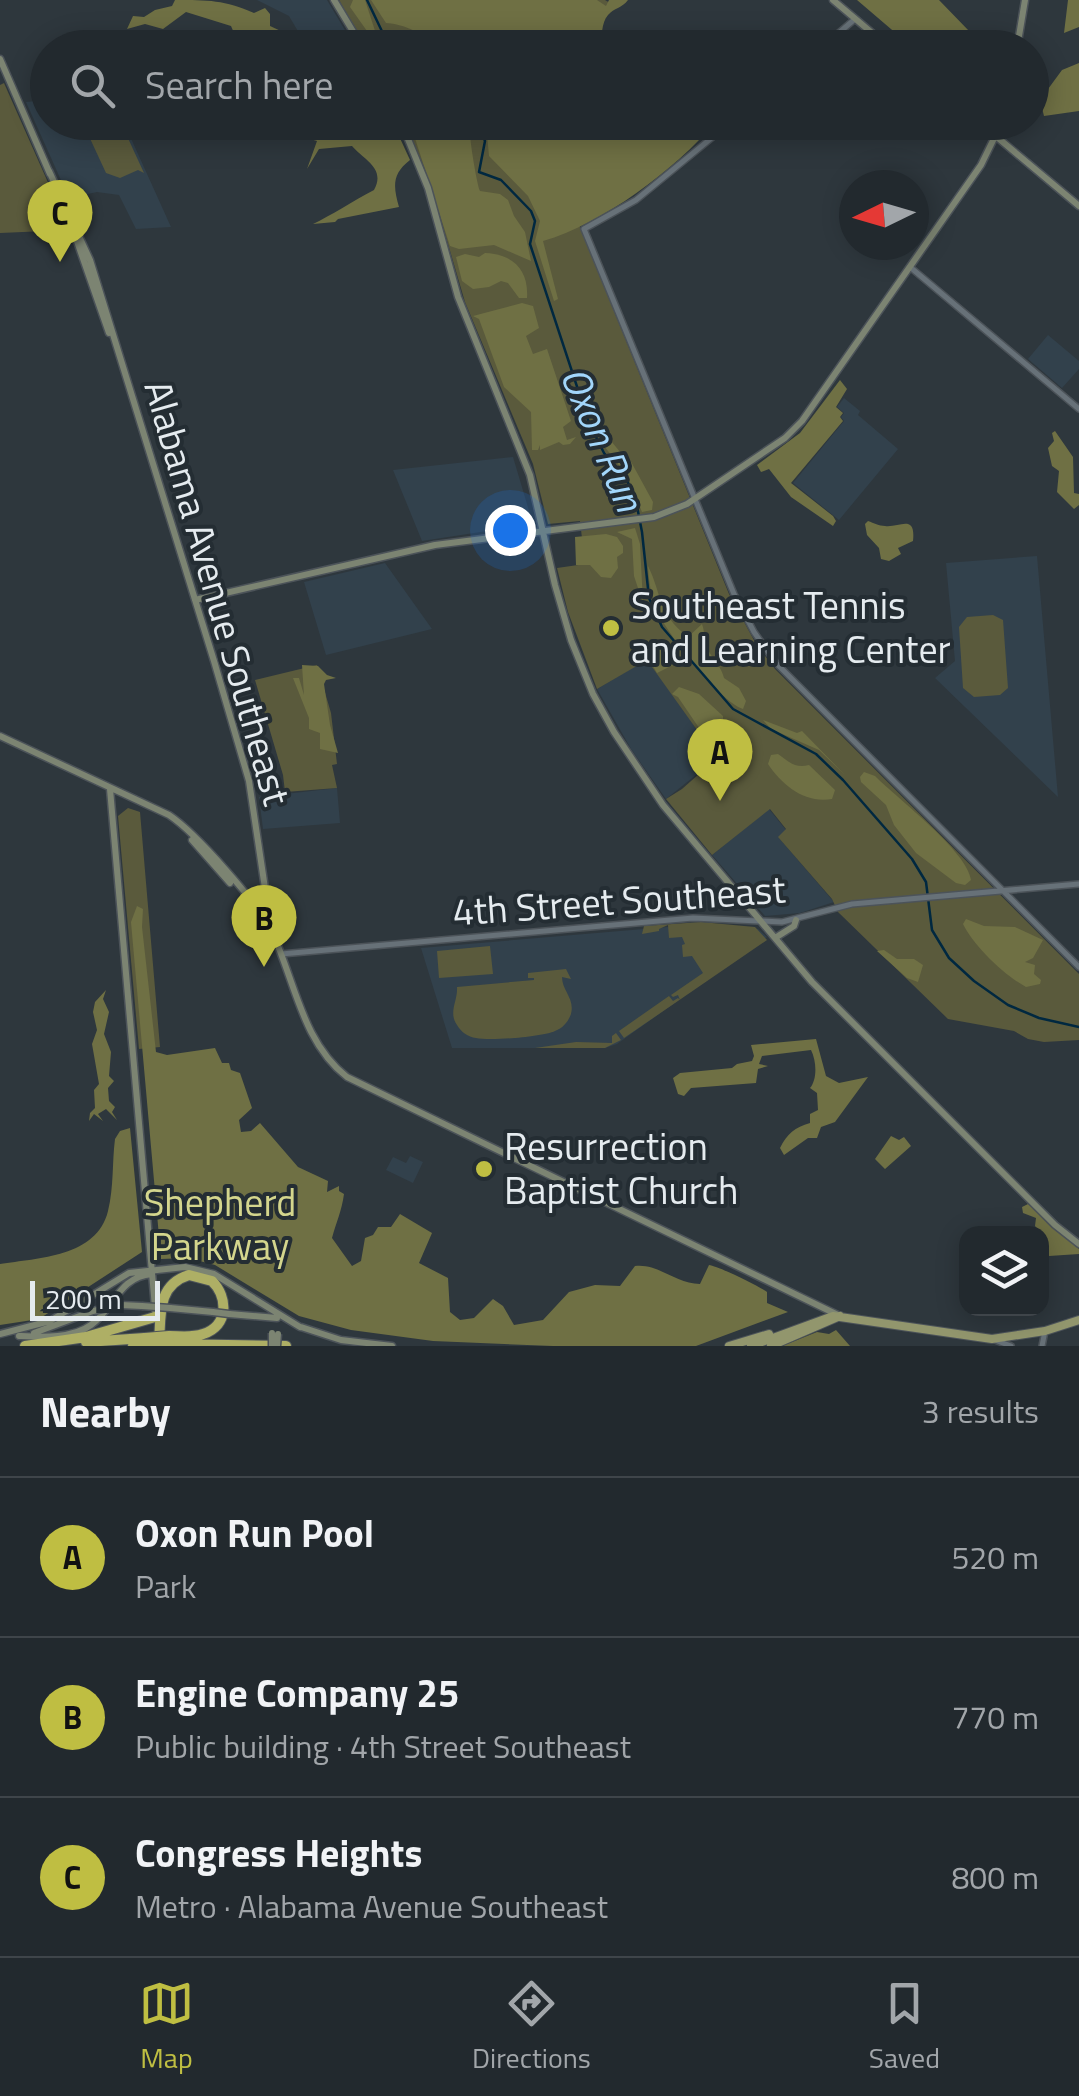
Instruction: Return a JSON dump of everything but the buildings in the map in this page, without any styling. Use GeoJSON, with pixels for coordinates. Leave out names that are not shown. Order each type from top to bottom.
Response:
{"type":"FeatureCollection","features":[{"type":"Feature","properties":{"kind":"highway"},"geometry":{"type":"LineString","coordinates":[[186,1276],[209,1279],[223,1298],[224,1312],[219,1322],[202,1335],[164,1343],[161,1306],[169,1287],[186,1276]]}},
{"type":"Feature","properties":{"kind":"highway"},"geometry":{"type":"LineString","coordinates":[[22,1341],[78,1339],[155,1317]]}},
{"type":"Feature","properties":{"kind":"highway"},"geometry":{"type":"LineString","coordinates":[[132,1346],[145,1341]]}},
{"type":"Feature","properties":{"kind":"highway"},"geometry":{"type":"LineString","coordinates":[[44,1346],[145,1341],[286,1346]]}},
{"type":"Feature","properties":{"kind":"main road"},"geometry":{"type":"LineString","coordinates":[[334,0],[352,30]]}},
{"type":"Feature","properties":{"kind":"main road"},"geometry":{"type":"LineString","coordinates":[[833,0],[868,30]]}},
{"type":"Feature","properties":{"kind":"main road"},"geometry":{"type":"LineString","coordinates":[[1021,30],[1025,0]]}},
{"type":"Feature","properties":{"kind":"main road","name":"Alabama Avenue Southeast"},"geometry":{"type":"LineString","coordinates":[[0,59],[30,127]]}},
{"type":"Feature","properties":{"kind":"main road","name":"Alabama Avenue Southeast"},"geometry":{"type":"LineString","coordinates":[[36,140],[88,255],[251,792],[266,895],[252,906]]}},
{"type":"Feature","properties":{"kind":"main road"},"geometry":{"type":"LineString","coordinates":[[408,140],[428,188],[458,297],[528,469],[568,632],[610,726],[663,805],[775,938],[845,1015],[1058,1228],[1079,1244]]}},
{"type":"Feature","properties":{"kind":"main road"},"geometry":{"type":"LineString","coordinates":[[195,600],[428,546],[645,520],[678,508],[796,428],[981,166],[994,140]]}},
{"type":"Feature","properties":{"kind":"main road"},"geometry":{"type":"LineString","coordinates":[[1000,140],[1079,206]]}},
{"type":"Feature","properties":{"kind":"main road"},"geometry":{"type":"LineString","coordinates":[[0,736],[182,824],[274,938],[314,1038],[330,1063],[346,1077],[840,1316]]}},
{"type":"Feature","properties":{"kind":"main road"},"geometry":{"type":"LineString","coordinates":[[110,788],[155,1317],[164,1343]]}},
{"type":"Feature","properties":{"kind":"main road"},"geometry":{"type":"LineString","coordinates":[[775,938],[794,926],[796,920]]}},
{"type":"Feature","properties":{"kind":"main road"},"geometry":{"type":"LineString","coordinates":[[0,1336],[50,1321],[122,1276],[189,1267],[205,1270],[300,1327]]}},
{"type":"Feature","properties":{"kind":"main road"},"geometry":{"type":"LineString","coordinates":[[0,1336],[22,1341],[83,1330],[98,1319],[129,1280],[151,1272]]}},
{"type":"Feature","properties":{"kind":"main road"},"geometry":{"type":"LineString","coordinates":[[22,1341],[93,1311],[121,1305],[265,1316],[334,1338],[392,1346]]}},
{"type":"Feature","properties":{"kind":"main road"},"geometry":{"type":"LineString","coordinates":[[262,1305],[277,1318]]}},
{"type":"Feature","properties":{"kind":"main road"},"geometry":{"type":"LineString","coordinates":[[265,1316],[275,1334]]}},
{"type":"Feature","properties":{"kind":"main road"},"geometry":{"type":"LineString","coordinates":[[771,1346],[840,1316]]}},
{"type":"Feature","properties":{"kind":"main road"},"geometry":{"type":"LineString","coordinates":[[751,1346],[824,1317],[992,1338],[1045,1331],[1079,1320]]}},
{"type":"Feature","properties":{"kind":"main road"},"geometry":{"type":"LineString","coordinates":[[274,1346],[277,1318]]}},
{"type":"Feature","properties":{"kind":"main road"},"geometry":{"type":"LineString","coordinates":[[729,1346],[798,1327]]}},
{"type":"Feature","properties":{"kind":"street"},"geometry":{"type":"LineString","coordinates":[[842,30],[855,19]]}},
{"type":"Feature","properties":{"kind":"street"},"geometry":{"type":"LineString","coordinates":[[709,140],[628,205],[584,230],[738,603],[776,663],[1079,967]]}},
{"type":"Feature","properties":{"kind":"street"},"geometry":{"type":"LineString","coordinates":[[910,267],[1079,409]]}},
{"type":"Feature","properties":{"kind":"street","name":"4th Street Southeast"},"geometry":{"type":"LineString","coordinates":[[281,954],[692,918],[796,920],[852,904],[1079,884]]}},
{"type":"Feature","properties":{"kind":"street"},"geometry":{"type":"LineString","coordinates":[[1042,1346],[1045,1331]]}},
{"type":"Feature","properties":{"kind":"street"},"geometry":{"type":"LineString","coordinates":[[992,1338],[1011,1346]]}},
{"type":"Feature","properties":{"kind":"shaded area"},"geometry":{"type":"Polygon","coordinates":[[[257,0],[327,0],[345,30],[297,30],[289,16],[257,0]]]}},
{"type":"Feature","properties":{"kind":"shaded area"},"geometry":{"type":"Polygon","coordinates":[[[43,140],[132,140],[171,227],[136,229],[119,195],[97,192],[69,198],[43,140]]]}},
{"type":"Feature","properties":{"kind":"shaded area"},"geometry":{"type":"Polygon","coordinates":[[[1048,335],[1079,361],[1079,369],[1062,388],[1028,359],[1048,335]]]}},
{"type":"Feature","properties":{"kind":"shaded area"},"geometry":{"type":"Polygon","coordinates":[[[844,398],[898,449],[839,520],[793,483],[844,421],[844,413],[837,407],[844,398]]]}},
{"type":"Feature","properties":{"kind":"shaded area"},"geometry":{"type":"Polygon","coordinates":[[[513,457],[533,524],[422,541],[393,470],[513,457]]]}},
{"type":"Feature","properties":{"kind":"shaded area"},"geometry":{"type":"Polygon","coordinates":[[[1037,556],[1058,797],[935,678],[955,661],[946,563],[1037,556]]]}},
{"type":"Feature","properties":{"kind":"shaded area"},"geometry":{"type":"Polygon","coordinates":[[[385,563],[432,629],[326,655],[304,582],[385,563]]]}},
{"type":"Feature","properties":{"kind":"shaded area"},"geometry":{"type":"Polygon","coordinates":[[[647,659],[717,758],[666,799],[631,749],[597,689],[647,659]]]}},
{"type":"Feature","properties":{"kind":"shaded area"},"geometry":{"type":"Polygon","coordinates":[[[337,788],[340,823],[263,829],[259,797],[337,788]]]}},
{"type":"Feature","properties":{"kind":"shaded area"},"geometry":{"type":"Polygon","coordinates":[[[769,809],[786,830],[779,838],[834,902],[800,913],[765,916],[712,855],[769,809]]]}},
{"type":"Feature","properties":{"kind":"shaded area"},"geometry":{"type":"Polygon","coordinates":[[[703,924],[758,929],[767,937],[617,1044],[605,1048],[452,1048],[421,948],[703,924]]]}},
{"type":"Feature","properties":{"kind":"shaded area"},"geometry":{"type":"Polygon","coordinates":[[[410,1156],[423,1162],[413,1183],[386,1170],[393,1157],[406,1163],[410,1156]]]}},
{"type":"Feature","properties":{"kind":"green space"},"geometry":{"type":"Polygon","coordinates":[[[175,0],[216,2],[254,13],[265,8],[270,14],[270,26],[279,30],[233,30],[231,26],[186,12],[163,29],[145,24],[127,29],[133,16],[144,17],[172,6],[175,0]]]}},
{"type":"Feature","properties":{"kind":"green space"},"geometry":{"type":"Polygon","coordinates":[[[339,0],[610,3],[601,30],[356,30],[339,0]]]}},
{"type":"Feature","properties":{"kind":"green space"},"geometry":{"type":"Polygon","coordinates":[[[353,0],[365,0],[375,30],[366,30],[350,7],[353,0]]]}},
{"type":"Feature","properties":{"kind":"green space"},"geometry":{"type":"Polygon","coordinates":[[[371,0],[597,0],[606,6],[609,0],[628,0],[610,13],[602,30],[412,30],[386,23],[371,0]]]}},
{"type":"Feature","properties":{"kind":"green space"},"geometry":{"type":"Polygon","coordinates":[[[857,0],[939,0],[968,30],[892,30],[857,0]]]}},
{"type":"Feature","properties":{"kind":"green space"},"geometry":{"type":"Polygon","coordinates":[[[1068,0],[1079,0],[1079,27],[1064,33],[1068,0]]]}},
{"type":"Feature","properties":{"kind":"green space"},"geometry":{"type":"Polygon","coordinates":[[[1079,63],[1079,111],[1049,115],[1049,88],[1062,70],[1079,63]]]}},
{"type":"Feature","properties":{"kind":"green space"},"geometry":{"type":"Polygon","coordinates":[[[4,83],[69,230],[0,233],[0,85],[4,83]]]}},
{"type":"Feature","properties":{"kind":"green space"},"geometry":{"type":"Polygon","coordinates":[[[91,140],[129,140],[144,173],[138,170],[120,178],[106,173],[91,140]]]}},
{"type":"Feature","properties":{"kind":"green space"},"geometry":{"type":"Polygon","coordinates":[[[314,140],[401,140],[410,160],[396,181],[399,207],[313,224],[374,190],[377,182],[375,170],[352,146],[319,149],[307,169],[317,141],[314,140]]]}},
{"type":"Feature","properties":{"kind":"green space"},"geometry":{"type":"Polygon","coordinates":[[[412,140],[697,140],[629,196],[579,225],[729,594],[756,644],[775,669],[1079,974],[1079,1040],[1044,1042],[1014,1031],[948,1019],[838,912],[832,899],[778,837],[786,829],[770,809],[712,855],[666,799],[717,758],[647,660],[597,689],[568,612],[557,568],[585,564],[580,521],[548,524],[533,464],[465,302],[429,179],[412,140]]]}},
{"type":"Feature","properties":{"kind":"green space"},"geometry":{"type":"Polygon","coordinates":[[[416,140],[471,140],[480,191],[500,194],[508,200],[525,232],[531,261],[494,245],[459,249],[450,246],[416,140]]]}},
{"type":"Feature","properties":{"kind":"green space"},"geometry":{"type":"Polygon","coordinates":[[[488,140],[699,140],[658,177],[613,209],[543,241],[558,299],[554,301],[535,241],[540,221],[528,196],[489,156],[488,140]]]}},
{"type":"Feature","properties":{"kind":"green space"},"geometry":{"type":"Polygon","coordinates":[[[485,253],[517,265],[525,279],[527,298],[519,298],[508,283],[501,281],[473,289],[462,281],[456,257],[479,257],[485,253]]]}},
{"type":"Feature","properties":{"kind":"green space"},"geometry":{"type":"Polygon","coordinates":[[[522,303],[533,306],[539,328],[526,336],[533,354],[547,349],[571,421],[563,427],[567,440],[576,437],[570,444],[559,442],[540,450],[540,445],[538,450],[532,450],[531,412],[504,387],[479,319],[473,316],[522,303]]]}},
{"type":"Feature","properties":{"kind":"green space"},"geometry":{"type":"Polygon","coordinates":[[[840,380],[847,389],[836,407],[843,413],[843,421],[791,483],[833,516],[833,526],[791,497],[769,469],[761,472],[757,465],[800,433],[840,380]]]}},
{"type":"Feature","properties":{"kind":"green space"},"geometry":{"type":"Polygon","coordinates":[[[601,429],[629,458],[653,502],[652,510],[642,512],[628,477],[598,438],[596,431],[601,429]]]}},
{"type":"Feature","properties":{"kind":"green space"},"geometry":{"type":"Polygon","coordinates":[[[1055,431],[1073,457],[1074,493],[1079,494],[1079,505],[1074,509],[1057,492],[1059,471],[1052,466],[1048,448],[1055,431]]]}},
{"type":"Feature","properties":{"kind":"green space"},"geometry":{"type":"Polygon","coordinates":[[[868,521],[883,526],[909,524],[913,541],[898,548],[901,554],[889,561],[881,559],[879,548],[867,535],[868,521]]]}},
{"type":"Feature","properties":{"kind":"green space"},"geometry":{"type":"Polygon","coordinates":[[[635,528],[640,544],[643,603],[634,576],[632,539],[617,532],[635,528]]]}},
{"type":"Feature","properties":{"kind":"green space"},"geometry":{"type":"Polygon","coordinates":[[[575,537],[617,537],[623,546],[623,553],[617,557],[618,568],[611,578],[601,577],[590,565],[576,565],[575,537]]]}},
{"type":"Feature","properties":{"kind":"green space"},"geometry":{"type":"Polygon","coordinates":[[[648,566],[665,611],[678,628],[688,637],[702,624],[706,645],[724,678],[739,688],[746,701],[743,709],[711,683],[668,630],[653,600],[648,566]]]}},
{"type":"Feature","properties":{"kind":"green space"},"geometry":{"type":"Polygon","coordinates":[[[993,615],[1003,620],[1008,688],[1000,695],[974,697],[963,688],[959,627],[967,617],[993,615]]]}},
{"type":"Feature","properties":{"kind":"green space"},"geometry":{"type":"Polygon","coordinates":[[[663,646],[673,658],[673,665],[657,673],[647,656],[655,647],[663,646]]]}},
{"type":"Feature","properties":{"kind":"green space"},"geometry":{"type":"Polygon","coordinates":[[[302,665],[318,666],[336,678],[324,684],[338,753],[320,749],[320,733],[309,729],[309,718],[293,678],[299,678],[304,695],[302,665]]]}},
{"type":"Feature","properties":{"kind":"green space"},"geometry":{"type":"Polygon","coordinates":[[[317,665],[331,713],[337,764],[332,765],[337,788],[285,792],[255,680],[317,665]]]}},
{"type":"Feature","properties":{"kind":"green space"},"geometry":{"type":"Polygon","coordinates":[[[679,687],[699,694],[723,716],[723,736],[712,747],[672,694],[679,687]]]}},
{"type":"Feature","properties":{"kind":"green space"},"geometry":{"type":"Polygon","coordinates":[[[763,720],[797,733],[802,731],[845,775],[819,750],[771,729],[763,720]]]}},
{"type":"Feature","properties":{"kind":"green space"},"geometry":{"type":"Polygon","coordinates":[[[778,754],[796,765],[809,765],[835,790],[832,799],[813,799],[787,786],[768,764],[771,755],[778,754]]]}},
{"type":"Feature","properties":{"kind":"green space"},"geometry":{"type":"Polygon","coordinates":[[[864,772],[875,776],[945,841],[967,868],[971,880],[965,885],[956,883],[916,853],[894,825],[886,805],[861,782],[864,772]]]}},
{"type":"Feature","properties":{"kind":"green space"},"geometry":{"type":"Polygon","coordinates":[[[128,808],[140,812],[160,1047],[139,1049],[118,816],[128,808]]]}},
{"type":"Feature","properties":{"kind":"green space","name":"Shepherd Parkway"},"geometry":{"type":"Polygon","coordinates":[[[137,906],[143,909],[156,1052],[167,1055],[215,1048],[222,1063],[229,1063],[231,1070],[240,1073],[252,1108],[239,1120],[241,1132],[251,1131],[260,1123],[298,1167],[328,1181],[327,1192],[339,1186],[344,1194],[332,1238],[352,1266],[361,1261],[365,1238],[378,1227],[391,1227],[400,1214],[432,1233],[419,1263],[448,1278],[450,1312],[460,1320],[474,1318],[493,1299],[503,1306],[514,1325],[543,1320],[569,1292],[595,1285],[620,1286],[635,1266],[700,1284],[709,1265],[714,1266],[763,1289],[767,1292],[767,1303],[788,1312],[696,1346],[433,1341],[351,1330],[299,1316],[215,1265],[188,1258],[161,1259],[131,922],[137,906]]]}},
{"type":"Feature","properties":{"kind":"green space"},"geometry":{"type":"Polygon","coordinates":[[[966,919],[984,926],[1015,927],[1043,940],[1033,958],[1025,962],[1035,965],[1034,974],[1040,984],[1026,987],[999,968],[968,932],[963,924],[966,919]]]}},
{"type":"Feature","properties":{"kind":"green space"},"geometry":{"type":"Polygon","coordinates":[[[701,922],[755,927],[767,940],[680,1000],[678,995],[671,995],[703,973],[692,956],[683,957],[682,937],[669,938],[668,925],[642,934],[644,926],[701,922]]]}},
{"type":"Feature","properties":{"kind":"green space"},"geometry":{"type":"Polygon","coordinates":[[[490,946],[493,974],[439,978],[437,951],[490,946]]]}},
{"type":"Feature","properties":{"kind":"green space"},"geometry":{"type":"Polygon","coordinates":[[[884,950],[897,959],[914,959],[923,965],[918,982],[907,978],[877,951],[884,950]]]}},
{"type":"Feature","properties":{"kind":"green space"},"geometry":{"type":"Polygon","coordinates":[[[566,969],[571,979],[562,977],[572,1008],[568,1020],[558,1030],[528,1037],[483,1039],[465,1034],[454,1020],[457,987],[534,980],[528,978],[528,973],[566,969]]]}},
{"type":"Feature","properties":{"kind":"green space"},"geometry":{"type":"Polygon","coordinates":[[[106,990],[103,999],[109,1012],[104,1034],[111,1052],[109,1076],[114,1081],[108,1088],[109,1101],[115,1107],[112,1112],[117,1120],[106,1109],[98,1114],[103,1121],[94,1114],[89,1121],[95,1108],[94,1090],[99,1084],[92,1044],[97,1030],[93,1012],[95,1002],[106,990]]]}},
{"type":"Feature","properties":{"kind":"green space"},"geometry":{"type":"Polygon","coordinates":[[[669,996],[673,1001],[680,1000],[624,1038],[619,1031],[669,996]]]}},
{"type":"Feature","properties":{"kind":"green space"},"geometry":{"type":"Polygon","coordinates":[[[616,1033],[621,1040],[605,1048],[535,1048],[576,1042],[612,1043],[616,1033]]]}},
{"type":"Feature","properties":{"kind":"green space"},"geometry":{"type":"Polygon","coordinates":[[[816,1039],[826,1076],[839,1083],[868,1077],[835,1122],[821,1127],[817,1138],[808,1138],[784,1155],[780,1148],[786,1139],[810,1123],[810,1114],[818,1110],[817,1093],[810,1088],[815,1070],[811,1050],[762,1056],[759,1064],[768,1066],[758,1069],[756,1083],[691,1088],[684,1096],[678,1094],[673,1078],[680,1073],[732,1068],[752,1061],[751,1045],[816,1039]]]}},
{"type":"Feature","properties":{"kind":"green space","name":"Shepherd Parkway"},"geometry":{"type":"Polygon","coordinates":[[[130,1128],[142,1252],[39,1319],[0,1325],[0,1264],[48,1257],[92,1238],[108,1211],[115,1139],[120,1131],[130,1128]]]}},
{"type":"Feature","properties":{"kind":"green space"},"geometry":{"type":"Polygon","coordinates":[[[891,1136],[899,1140],[904,1137],[911,1146],[885,1169],[875,1159],[891,1136]]]}},
{"type":"Feature","properties":{"kind":"green space"},"geometry":{"type":"Polygon","coordinates":[[[1028,1204],[1079,1249],[1079,1254],[1049,1256],[1049,1226],[1035,1226],[1036,1218],[1023,1213],[1022,1207],[1028,1204]]]}},
{"type":"Feature","properties":{"kind":"green space"},"geometry":{"type":"Polygon","coordinates":[[[836,1330],[850,1346],[782,1346],[817,1332],[829,1334],[836,1330]]]}},
{"type":"Feature","properties":{"kind":"waterway","name":"Oxon Run"},"geometry":{"type":"LineString","coordinates":[[367,0],[381,30]]}},
{"type":"Feature","properties":{"kind":"waterway","name":"Oxon Run"},"geometry":{"type":"LineString","coordinates":[[485,140],[479,172],[501,180],[531,211],[535,221],[530,244],[589,423],[604,453],[635,496],[649,598],[662,627],[733,709],[816,754],[912,859],[926,882],[932,930],[949,958],[1008,1005],[1039,1018],[1079,1027]]}},
{"type":"Feature","properties":{"kind":"place","name":"Congress Heights"},"geometry":{"type":"Point","coordinates":[60,262]}},
{"type":"Feature","properties":{"kind":"place","name":"Southeast Tennis and Learning Center"},"geometry":{"type":"Point","coordinates":[611,628]}},
{"type":"Feature","properties":{"kind":"place","name":"Oxon Run Pool"},"geometry":{"type":"Point","coordinates":[720,801]}},
{"type":"Feature","properties":{"kind":"place","name":"Engine Company 25"},"geometry":{"type":"Point","coordinates":[264,967]}},
{"type":"Feature","properties":{"kind":"place","name":"Resurrection Baptist Church"},"geometry":{"type":"Point","coordinates":[484,1169]}}]}
